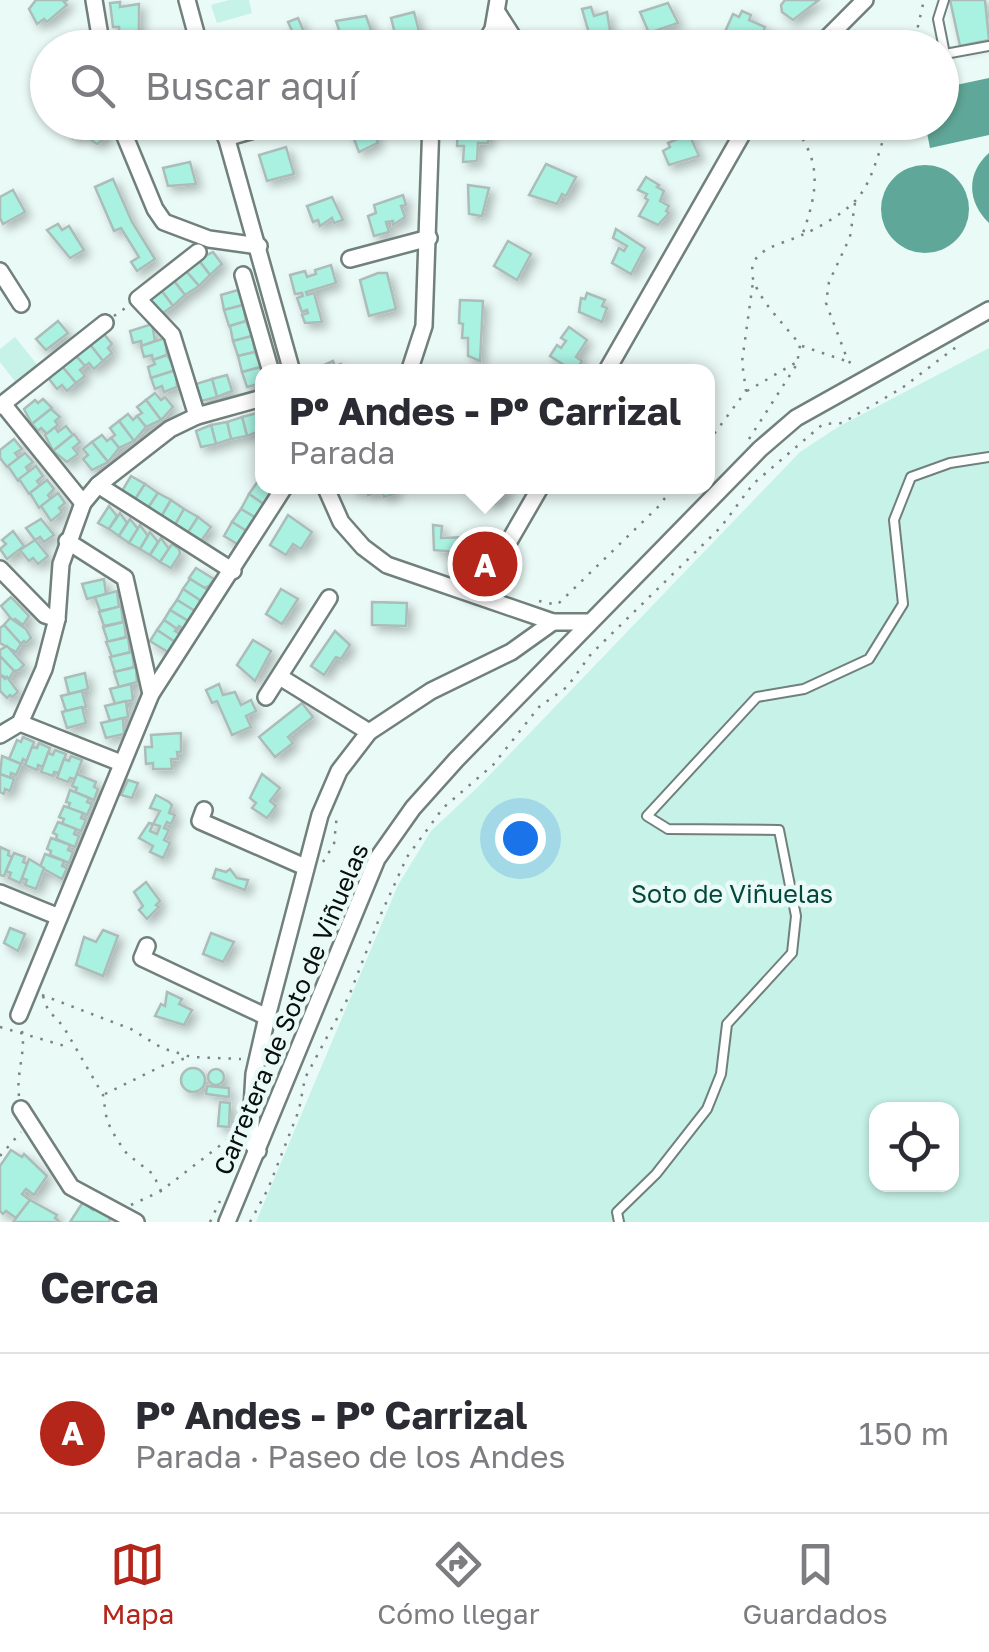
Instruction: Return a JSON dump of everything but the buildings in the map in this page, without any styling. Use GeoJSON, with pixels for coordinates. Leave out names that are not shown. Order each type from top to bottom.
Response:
{"type":"FeatureCollection","features":[{"type":"Feature","properties":{"kind":"street"},"geometry":{"type":"LineString","coordinates":[[94,0],[99,30]]}},
{"type":"Feature","properties":{"kind":"street"},"geometry":{"type":"LineString","coordinates":[[187,0],[195,30]]}},
{"type":"Feature","properties":{"kind":"street"},"geometry":{"type":"LineString","coordinates":[[835,30],[864,0]]}},
{"type":"Feature","properties":{"kind":"street"},"geometry":{"type":"LineString","coordinates":[[497,6],[510,30]]}},
{"type":"Feature","properties":{"kind":"street"},"geometry":{"type":"LineString","coordinates":[[126,140],[154,209],[164,222],[209,239],[259,246]]}},
{"type":"Feature","properties":{"kind":"street"},"geometry":{"type":"LineString","coordinates":[[227,140],[290,364]]}},
{"type":"Feature","properties":{"kind":"street"},"geometry":{"type":"LineString","coordinates":[[412,364],[424,326],[432,140]]}},
{"type":"Feature","properties":{"kind":"street"},"geometry":{"type":"LineString","coordinates":[[611,364],[739,140]]}},
{"type":"Feature","properties":{"kind":"street"},"geometry":{"type":"LineString","coordinates":[[350,259],[429,238]]}},
{"type":"Feature","properties":{"kind":"street"},"geometry":{"type":"LineString","coordinates":[[197,416],[172,336],[138,298],[198,252]]}},
{"type":"Feature","properties":{"kind":"street"},"geometry":{"type":"LineString","coordinates":[[0,271],[21,304]]}},
{"type":"Feature","properties":{"kind":"street"},"geometry":{"type":"LineString","coordinates":[[244,276],[269,364]]}},
{"type":"Feature","properties":{"kind":"street","name":"Carretera de Soto de Viñuelas"},"geometry":{"type":"LineString","coordinates":[[227,1222],[377,858],[413,808],[760,449],[796,418],[989,310]]}},
{"type":"Feature","properties":{"kind":"street"},"geometry":{"type":"LineString","coordinates":[[82,503],[1,405],[105,322]]}},
{"type":"Feature","properties":{"kind":"street"},"geometry":{"type":"LineString","coordinates":[[0,735],[20,723],[44,669],[57,619],[60,564],[82,503],[98,485],[170,429],[197,416],[255,400]]}},
{"type":"Feature","properties":{"kind":"street"},"geometry":{"type":"LineString","coordinates":[[98,485],[234,572]]}},
{"type":"Feature","properties":{"kind":"street"},"geometry":{"type":"LineString","coordinates":[[20,1023],[36,993],[59,917],[152,694],[234,572],[280,494]]}},
{"type":"Feature","properties":{"kind":"street"},"geometry":{"type":"LineString","coordinates":[[329,494],[341,522],[363,547],[388,565],[553,622],[589,622]]}},
{"type":"Feature","properties":{"kind":"street"},"geometry":{"type":"LineString","coordinates":[[478,595],[536,494]]}},
{"type":"Feature","properties":{"kind":"street"},"geometry":{"type":"LineString","coordinates":[[67,541],[124,578],[152,694]]}},
{"type":"Feature","properties":{"kind":"street"},"geometry":{"type":"LineString","coordinates":[[0,569],[6,589],[57,619]]}},
{"type":"Feature","properties":{"kind":"street"},"geometry":{"type":"LineString","coordinates":[[266,697],[329,598]]}},
{"type":"Feature","properties":{"kind":"street"},"geometry":{"type":"LineString","coordinates":[[553,622],[564,648]]}},
{"type":"Feature","properties":{"kind":"street"},"geometry":{"type":"LineString","coordinates":[[258,1152],[250,1141],[258,1060],[311,868],[320,815],[340,771],[369,732],[431,690],[512,652],[553,622]]}},
{"type":"Feature","properties":{"kind":"street"},"geometry":{"type":"LineString","coordinates":[[280,677],[369,732]]}},
{"type":"Feature","properties":{"kind":"street"},"geometry":{"type":"LineString","coordinates":[[20,723],[121,764]]}},
{"type":"Feature","properties":{"kind":"street"},"geometry":{"type":"LineString","coordinates":[[204,810],[200,821],[311,868]]}},
{"type":"Feature","properties":{"kind":"street"},"geometry":{"type":"LineString","coordinates":[[0,893],[59,917]]}},
{"type":"Feature","properties":{"kind":"street"},"geometry":{"type":"LineString","coordinates":[[147,946],[142,958],[272,1019]]}},
{"type":"Feature","properties":{"kind":"street"},"geometry":{"type":"LineString","coordinates":[[21,1108],[70,1187],[136,1222]]}},
{"type":"Feature","properties":{"kind":"lane"},"geometry":{"type":"LineString","coordinates":[[940,30],[938,19],[944,0]]}},
{"type":"Feature","properties":{"kind":"lane"},"geometry":{"type":"LineString","coordinates":[[959,51],[989,46]]}},
{"type":"Feature","properties":{"kind":"lane"},"geometry":{"type":"LineString","coordinates":[[619,1222],[618,1212],[656,1174],[707,1109],[722,1074],[727,1024],[792,953],[796,916],[779,830],[668,829],[646,816],[757,697],[804,689],[870,659],[903,604],[894,520],[911,476],[950,463],[989,457]]}},
{"type":"Feature","properties":{"kind":"path"},"geometry":{"type":"LineString","coordinates":[[917,30],[924,0]]}},
{"type":"Feature","properties":{"kind":"path"},"geometry":{"type":"LineString","coordinates":[[803,140],[810,150],[815,174],[815,198],[803,235]]}},
{"type":"Feature","properties":{"kind":"path"},"geometry":{"type":"LineString","coordinates":[[848,361],[826,303],[829,282],[850,236],[855,201],[868,179],[882,140]]}},
{"type":"Feature","properties":{"kind":"path"},"geometry":{"type":"LineString","coordinates":[[746,392],[742,362],[752,263],[762,251],[803,235],[855,201]]}},
{"type":"Feature","properties":{"kind":"path"},"geometry":{"type":"LineString","coordinates":[[753,280],[800,345],[848,361],[872,376]]}},
{"type":"Feature","properties":{"kind":"path"},"geometry":{"type":"LineString","coordinates":[[105,322],[138,298]]}},
{"type":"Feature","properties":{"kind":"path"},"geometry":{"type":"LineString","coordinates":[[250,1222],[268,1189],[299,1110],[305,1078],[349,996],[380,914],[407,857],[444,808],[493,765],[540,707],[567,687],[591,654],[721,526],[752,484],[823,424],[842,423],[902,388],[972,335]]}},
{"type":"Feature","properties":{"kind":"path"},"geometry":{"type":"LineString","coordinates":[[748,441],[798,362],[800,345]]}},
{"type":"Feature","properties":{"kind":"path"},"geometry":{"type":"LineString","coordinates":[[715,433],[746,392],[798,362]]}},
{"type":"Feature","properties":{"kind":"path"},"geometry":{"type":"LineString","coordinates":[[527,600],[557,605],[668,494]]}},
{"type":"Feature","properties":{"kind":"path"},"geometry":{"type":"LineString","coordinates":[[311,868],[334,844],[337,810]]}},
{"type":"Feature","properties":{"kind":"path"},"geometry":{"type":"LineString","coordinates":[[272,1019],[295,1002],[290,970]]}},
{"type":"Feature","properties":{"kind":"path"},"geometry":{"type":"LineString","coordinates":[[36,993],[62,1026],[103,1095],[107,1122],[116,1138],[127,1154],[153,1174],[160,1191]]}},
{"type":"Feature","properties":{"kind":"path"},"geometry":{"type":"LineString","coordinates":[[36,993],[191,1057],[258,1060]]}},
{"type":"Feature","properties":{"kind":"path"},"geometry":{"type":"LineString","coordinates":[[0,1027],[20,1023],[66,1046],[71,1044]]}},
{"type":"Feature","properties":{"kind":"path"},"geometry":{"type":"LineString","coordinates":[[20,1023],[24,1041],[16,1075],[21,1108]]}},
{"type":"Feature","properties":{"kind":"path"},"geometry":{"type":"LineString","coordinates":[[103,1095],[162,1066],[191,1057]]}},
{"type":"Feature","properties":{"kind":"path"},"geometry":{"type":"LineString","coordinates":[[0,1156],[30,1124]]}},
{"type":"Feature","properties":{"kind":"path"},"geometry":{"type":"LineString","coordinates":[[117,1211],[160,1191],[240,1130],[240,1144]]}},
{"type":"Feature","properties":{"kind":"path"},"geometry":{"type":"LineString","coordinates":[[210,1222],[224,1190]]}},
{"type":"Feature","properties":{"kind":"green space"},"geometry":{"type":"Polygon","coordinates":[[[249,0],[252,13],[217,23],[211,5],[249,0]]]}},
{"type":"Feature","properties":{"kind":"green space"},"geometry":{"type":"Polygon","coordinates":[[[15,337],[39,367],[17,384],[0,362],[0,349],[15,337]]]}},
{"type":"Feature","properties":{"kind":"green space","name":"Soto de Viñuelas"},"geometry":{"type":"Polygon","coordinates":[[[989,348],[989,1222],[256,1222],[398,885],[431,831],[480,785],[800,452],[838,427],[989,348]]]}},
{"type":"Feature","properties":{"kind":"shaded area"},"geometry":{"type":"Polygon","coordinates":[[[989,78],[989,135],[930,148],[928,140],[959,140],[959,84],[989,78]]]}},
{"type":"Feature","properties":{"kind":"shaded area"},"geometry":{"type":"Polygon","coordinates":[[[989,153],[989,223],[976,206],[972,188],[976,169],[989,153]]]}},
{"type":"Feature","properties":{"kind":"shaded area"},"geometry":{"type":"Polygon","coordinates":[[[925,165],[950,172],[962,184],[969,209],[962,234],[950,246],[925,253],[900,246],[888,234],[881,209],[888,184],[900,172],[925,165]]]}},
{"type":"Feature","properties":{"kind":"place","name":"Pº Andes - Pº Carrizal"},"geometry":{"type":"Point","coordinates":[485,564]}}]}
